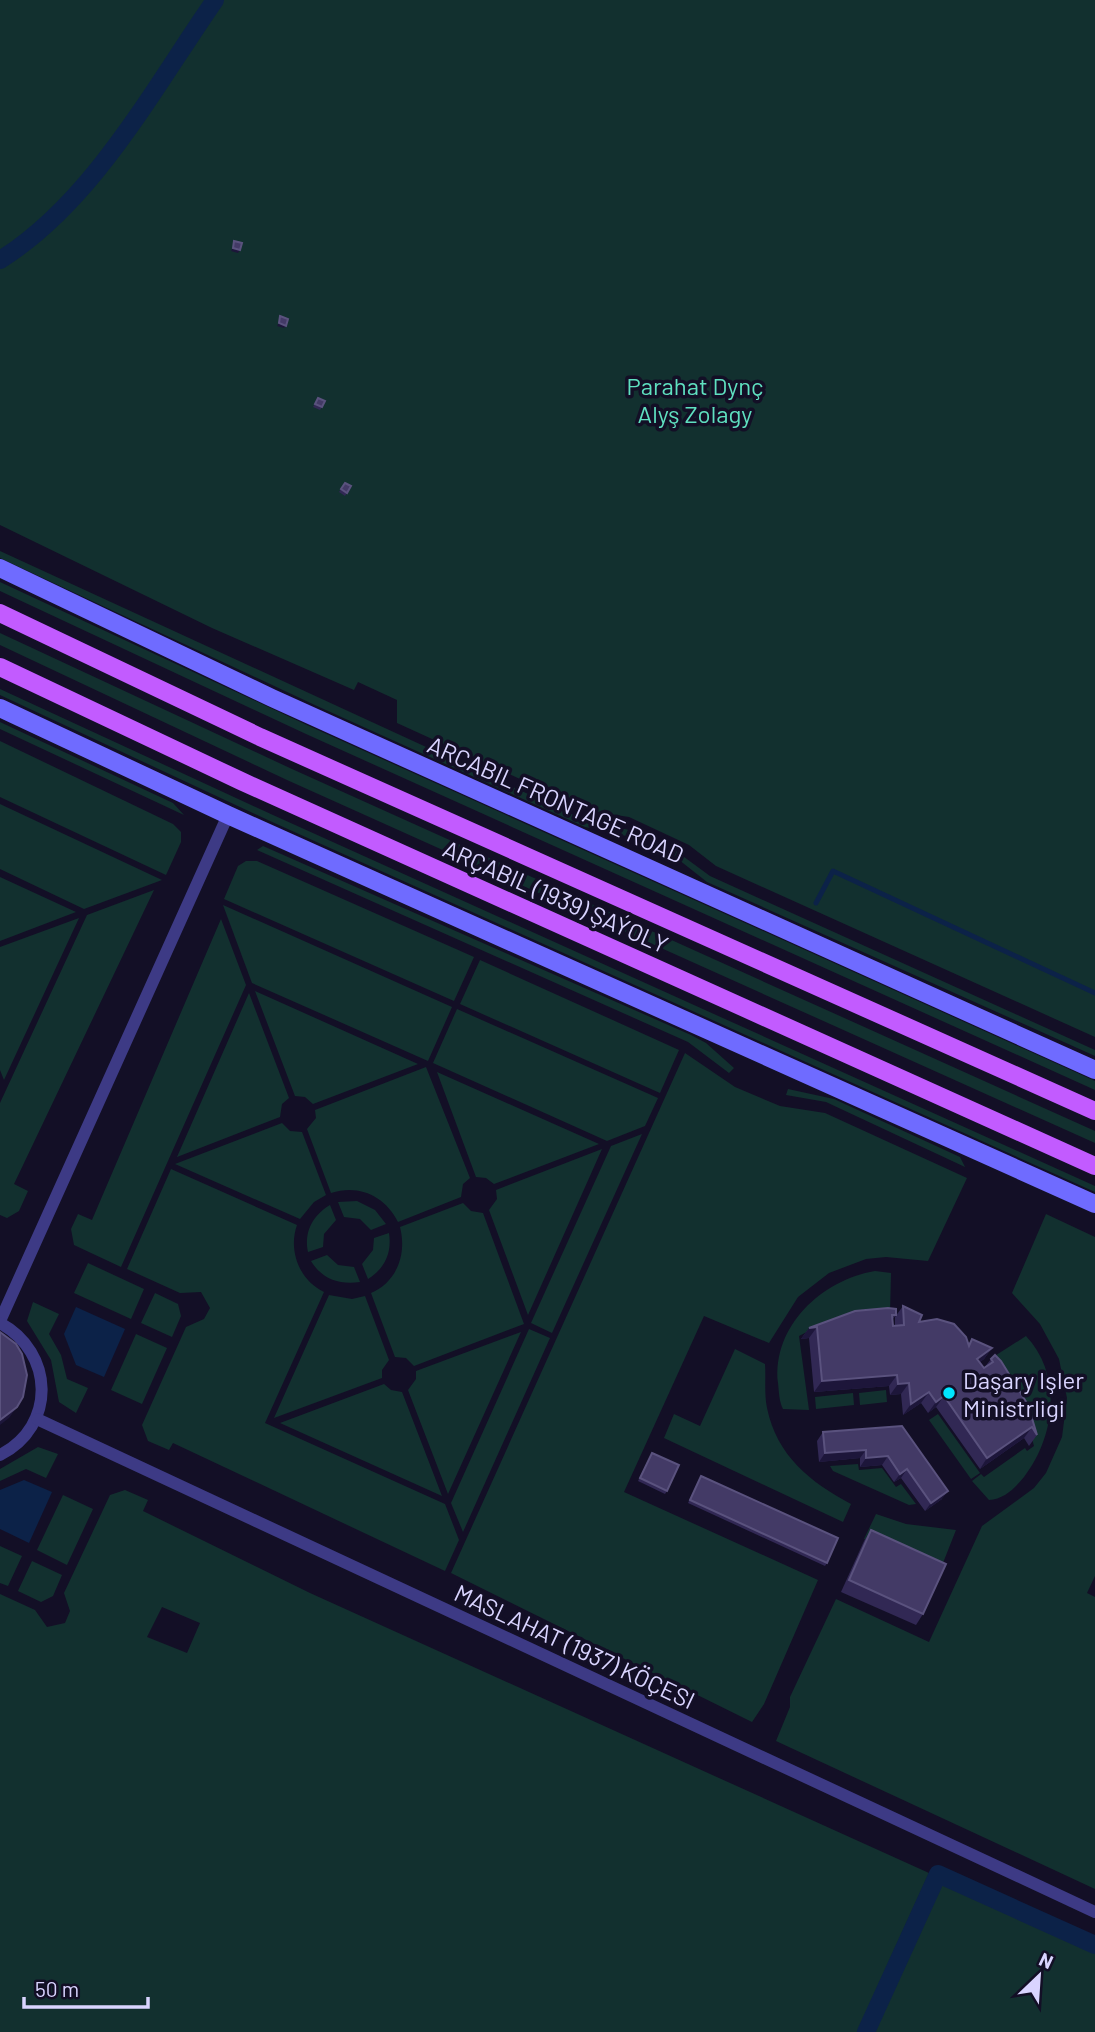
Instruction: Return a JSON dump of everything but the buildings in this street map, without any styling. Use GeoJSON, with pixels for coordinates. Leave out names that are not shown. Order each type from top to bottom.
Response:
{"type":"FeatureCollection","features":[{"type":"Feature","properties":{"kind":"main road","name":"ARÇABIL (1939) ŞAÝOLY"},"geometry":{"type":"LineString","coordinates":[[0,613],[260,737],[1095,1111]]}},
{"type":"Feature","properties":{"kind":"main road","name":"ARÇABIL (1939) ŞAÝOLY"},"geometry":{"type":"LineString","coordinates":[[0,667],[241,781],[1095,1166]]}},
{"type":"Feature","properties":{"kind":"street","name":"ARCABIL FRONTAGE ROAD"},"geometry":{"type":"LineString","coordinates":[[0,568],[285,704],[1095,1070]]}},
{"type":"Feature","properties":{"kind":"street"},"geometry":{"type":"LineString","coordinates":[[0,708],[228,816],[1095,1204]]}},
{"type":"Feature","properties":{"kind":"street"},"geometry":{"type":"LineString","coordinates":[[0,1455],[22,1440],[37,1419],[43,1394],[40,1369],[21,1336],[0,1322],[228,816]]}},
{"type":"Feature","properties":{"kind":"street","name":"MASLAHAT (1937) KÖÇESI"},"geometry":{"type":"LineString","coordinates":[[37,1419],[1095,1912]]}},
{"type":"Feature","properties":{"kind":"green space","name":"Parahat Dynç Alyş Zolagy"},"geometry":{"type":"Polygon","coordinates":[[[0,0],[1095,0],[1095,1037],[716,866],[689,845],[629,817],[590,811],[397,723],[397,700],[358,682],[354,690],[212,628],[0,525],[0,0]]]}},
{"type":"Feature","properties":{"kind":"green space"},"geometry":{"type":"Polygon","coordinates":[[[0,551],[587,821],[629,830],[626,836],[585,827],[0,558],[0,551]]]}},
{"type":"Feature","properties":{"kind":"green space"},"geometry":{"type":"Polygon","coordinates":[[[0,582],[309,726],[1095,1081],[1095,1090],[306,734],[0,591],[0,582]]]}},
{"type":"Feature","properties":{"kind":"green space"},"geometry":{"type":"Polygon","coordinates":[[[0,633],[292,769],[1095,1131],[1095,1143],[287,780],[0,645],[0,633]]]}},
{"type":"Feature","properties":{"kind":"green space"},"geometry":{"type":"Polygon","coordinates":[[[0,689],[1095,1186],[1095,1192],[270,821],[0,695],[0,689]]]}},
{"type":"Feature","properties":{"kind":"green space"},"geometry":{"type":"Polygon","coordinates":[[[0,722],[173,803],[184,815],[0,729],[0,722]]]}},
{"type":"Feature","properties":{"kind":"green space"},"geometry":{"type":"Polygon","coordinates":[[[0,741],[173,824],[181,832],[181,842],[166,875],[0,797],[0,741]]]}},
{"type":"Feature","properties":{"kind":"green space"},"geometry":{"type":"Polygon","coordinates":[[[0,804],[162,880],[84,909],[0,869],[0,804]]]}},
{"type":"Feature","properties":{"kind":"green space"},"geometry":{"type":"Polygon","coordinates":[[[263,846],[691,1035],[706,1043],[734,1068],[729,1073],[688,1042],[257,850],[263,846]]]}},
{"type":"Feature","properties":{"kind":"green space"},"geometry":{"type":"Polygon","coordinates":[[[676,851],[710,876],[1095,1050],[1095,1056],[707,882],[674,856],[676,851]]]}},
{"type":"Feature","properties":{"kind":"green space"},"geometry":{"type":"Polygon","coordinates":[[[246,861],[257,861],[474,957],[454,1001],[224,899],[238,866],[246,861]]]}},
{"type":"Feature","properties":{"kind":"green space"},"geometry":{"type":"Polygon","coordinates":[[[0,877],[76,912],[0,941],[0,877]]]}},
{"type":"Feature","properties":{"kind":"green space"},"geometry":{"type":"Polygon","coordinates":[[[154,890],[14,1184],[28,1191],[19,1211],[7,1218],[0,1215],[0,1103],[87,915],[154,890]]]}},
{"type":"Feature","properties":{"kind":"green space"},"geometry":{"type":"Polygon","coordinates":[[[223,905],[452,1007],[428,1061],[252,983],[223,905]]]}},
{"type":"Feature","properties":{"kind":"green space"},"geometry":{"type":"Polygon","coordinates":[[[79,918],[4,1080],[0,1070],[0,947],[79,918]]]}},
{"type":"Feature","properties":{"kind":"green space"},"geometry":{"type":"Polygon","coordinates":[[[221,919],[246,985],[121,1267],[74,1245],[71,1229],[78,1214],[92,1220],[221,919]]]}},
{"type":"Feature","properties":{"kind":"green space"},"geometry":{"type":"Polygon","coordinates":[[[480,960],[679,1050],[660,1093],[460,1004],[480,960]]]}},
{"type":"Feature","properties":{"kind":"green space"},"geometry":{"type":"Polygon","coordinates":[[[255,991],[418,1064],[313,1104],[305,1097],[295,1096],[255,991]]]}},
{"type":"Feature","properties":{"kind":"green space"},"geometry":{"type":"Polygon","coordinates":[[[249,993],[289,1098],[282,1104],[280,1117],[177,1157],[249,993]]]}},
{"type":"Feature","properties":{"kind":"green space"},"geometry":{"type":"Polygon","coordinates":[[[457,1009],[658,1098],[645,1126],[607,1141],[433,1063],[457,1009]]]}},
{"type":"Feature","properties":{"kind":"green space"},"geometry":{"type":"Polygon","coordinates":[[[685,1053],[735,1087],[780,1106],[825,1113],[967,1178],[928,1261],[886,1257],[866,1259],[829,1273],[798,1297],[769,1343],[704,1316],[624,1492],[818,1580],[764,1704],[752,1722],[451,1573],[685,1053]]]}},
{"type":"Feature","properties":{"kind":"green space"},"geometry":{"type":"Polygon","coordinates":[[[426,1067],[470,1178],[463,1184],[461,1197],[398,1222],[386,1205],[370,1194],[351,1190],[331,1193],[307,1129],[316,1118],[315,1110],[426,1067]]]}},
{"type":"Feature","properties":{"kind":"green space"},"geometry":{"type":"Polygon","coordinates":[[[437,1072],[599,1144],[494,1184],[486,1178],[476,1177],[437,1072]]]}},
{"type":"Feature","properties":{"kind":"green space"},"geometry":{"type":"Polygon","coordinates":[[[788,1089],[834,1099],[960,1157],[965,1167],[826,1102],[786,1095],[788,1089]]]}},
{"type":"Feature","properties":{"kind":"green space"},"geometry":{"type":"Polygon","coordinates":[[[282,1123],[290,1131],[302,1132],[326,1195],[314,1202],[300,1219],[175,1164],[282,1123]]]}},
{"type":"Feature","properties":{"kind":"green space"},"geometry":{"type":"Polygon","coordinates":[[[642,1134],[552,1333],[531,1323],[611,1146],[642,1134]]]}},
{"type":"Feature","properties":{"kind":"green space"},"geometry":{"type":"Polygon","coordinates":[[[602,1149],[528,1315],[489,1210],[497,1199],[496,1190],[602,1149]]]}},
{"type":"Feature","properties":{"kind":"green space"},"geometry":{"type":"Polygon","coordinates":[[[171,1169],[297,1225],[294,1244],[298,1263],[308,1280],[324,1292],[265,1423],[445,1504],[459,1540],[445,1571],[173,1443],[169,1450],[148,1441],[142,1425],[186,1327],[204,1319],[210,1308],[201,1292],[180,1293],[127,1269],[171,1169]]]}},
{"type":"Feature","properties":{"kind":"green space"},"geometry":{"type":"Polygon","coordinates":[[[357,1201],[375,1210],[386,1224],[371,1230],[360,1219],[344,1217],[338,1202],[357,1201]]]}},
{"type":"Feature","properties":{"kind":"green space"},"geometry":{"type":"Polygon","coordinates":[[[463,1203],[471,1211],[483,1213],[524,1324],[414,1366],[406,1358],[395,1357],[371,1293],[387,1282],[398,1266],[402,1247],[400,1227],[463,1203]]]}},
{"type":"Feature","properties":{"kind":"green space"},"geometry":{"type":"Polygon","coordinates":[[[330,1205],[336,1220],[324,1234],[323,1247],[308,1252],[308,1231],[318,1214],[330,1205]]]}},
{"type":"Feature","properties":{"kind":"green space"},"geometry":{"type":"Polygon","coordinates":[[[1046,1214],[1095,1237],[1095,1576],[1087,1593],[1095,1597],[1095,1889],[776,1741],[790,1707],[790,1697],[836,1599],[929,1642],[982,1526],[1034,1488],[1046,1473],[1062,1437],[1067,1398],[1059,1359],[1040,1324],[1012,1293],[1046,1214]]]}},
{"type":"Feature","properties":{"kind":"green space"},"geometry":{"type":"Polygon","coordinates":[[[389,1233],[386,1259],[379,1270],[368,1279],[362,1264],[373,1250],[374,1238],[389,1233]]]}},
{"type":"Feature","properties":{"kind":"green space"},"geometry":{"type":"Polygon","coordinates":[[[327,1255],[338,1265],[354,1267],[360,1282],[345,1283],[320,1272],[311,1261],[327,1255]]]}},
{"type":"Feature","properties":{"kind":"green space"},"geometry":{"type":"Polygon","coordinates":[[[88,1263],[144,1289],[131,1319],[74,1293],[88,1263]]]}},
{"type":"Feature","properties":{"kind":"green space"},"geometry":{"type":"Polygon","coordinates":[[[875,1271],[891,1273],[890,1314],[826,1322],[799,1336],[809,1410],[783,1409],[779,1393],[778,1362],[792,1325],[819,1295],[855,1276],[875,1271]]]}},
{"type":"Feature","properties":{"kind":"green space"},"geometry":{"type":"Polygon","coordinates":[[[155,1293],[178,1304],[181,1316],[172,1337],[141,1323],[155,1293]]]}},
{"type":"Feature","properties":{"kind":"green space"},"geometry":{"type":"Polygon","coordinates":[[[329,1295],[352,1299],[365,1296],[389,1360],[382,1370],[382,1378],[274,1418],[329,1295]]]}},
{"type":"Feature","properties":{"kind":"green space"},"geometry":{"type":"Polygon","coordinates":[[[33,1302],[59,1314],[49,1334],[61,1355],[67,1379],[88,1388],[76,1413],[59,1402],[51,1360],[27,1321],[33,1302]]]}},
{"type":"Feature","properties":{"kind":"green space"},"geometry":{"type":"Polygon","coordinates":[[[529,1329],[550,1338],[463,1532],[451,1503],[529,1329]]]}},
{"type":"Feature","properties":{"kind":"green space"},"geometry":{"type":"Polygon","coordinates":[[[521,1332],[448,1494],[408,1390],[416,1379],[416,1371],[521,1332]]]}},
{"type":"Feature","properties":{"kind":"green space"},"geometry":{"type":"Polygon","coordinates":[[[136,1334],[167,1348],[142,1404],[111,1390],[136,1334]]]}},
{"type":"Feature","properties":{"kind":"green space"},"geometry":{"type":"Polygon","coordinates":[[[1026,1336],[1046,1369],[1050,1387],[1048,1425],[1043,1444],[1024,1477],[1004,1495],[989,1500],[972,1481],[981,1474],[984,1477],[1025,1448],[1027,1451],[1034,1446],[1017,1400],[990,1359],[1026,1336]]]}},
{"type":"Feature","properties":{"kind":"green space"},"geometry":{"type":"Polygon","coordinates":[[[735,1349],[765,1364],[767,1408],[779,1440],[787,1454],[809,1477],[851,1504],[843,1522],[664,1438],[674,1414],[700,1426],[735,1349]]]}},
{"type":"Feature","properties":{"kind":"green space"},"geometry":{"type":"Polygon","coordinates":[[[384,1384],[391,1390],[402,1392],[442,1496],[280,1423],[384,1384]]]}},
{"type":"Feature","properties":{"kind":"green space"},"geometry":{"type":"Polygon","coordinates":[[[886,1390],[887,1402],[860,1405],[859,1393],[886,1390]]]}},
{"type":"Feature","properties":{"kind":"green space"},"geometry":{"type":"Polygon","coordinates":[[[853,1393],[854,1405],[816,1409],[815,1397],[853,1393]]]}},
{"type":"Feature","properties":{"kind":"green space"},"geometry":{"type":"Polygon","coordinates":[[[938,1414],[980,1473],[971,1479],[929,1420],[938,1414]]]}},
{"type":"Feature","properties":{"kind":"green space"},"geometry":{"type":"Polygon","coordinates":[[[38,1447],[58,1454],[46,1478],[26,1469],[0,1481],[0,1469],[38,1447]]]}},
{"type":"Feature","properties":{"kind":"green space"},"geometry":{"type":"Polygon","coordinates":[[[858,1464],[859,1470],[882,1468],[896,1487],[901,1484],[916,1504],[909,1505],[833,1471],[830,1466],[858,1464]]]}},
{"type":"Feature","properties":{"kind":"green space"},"geometry":{"type":"Polygon","coordinates":[[[125,1490],[148,1500],[143,1511],[310,1593],[929,1873],[857,2032],[0,2032],[0,1594],[35,1610],[47,1627],[65,1623],[70,1611],[64,1593],[110,1495],[125,1490]],[[162,1607],[147,1637],[187,1653],[200,1623],[162,1607]]]}},
{"type":"Feature","properties":{"kind":"green space"},"geometry":{"type":"Polygon","coordinates":[[[63,1495],[93,1509],[67,1565],[37,1550],[63,1495]]]}},
{"type":"Feature","properties":{"kind":"green space"},"geometry":{"type":"Polygon","coordinates":[[[876,1514],[906,1524],[956,1530],[939,1573],[864,1539],[876,1514]]]}},
{"type":"Feature","properties":{"kind":"green space"},"geometry":{"type":"Polygon","coordinates":[[[0,1546],[22,1556],[8,1586],[0,1583],[0,1546]]]}},
{"type":"Feature","properties":{"kind":"green space"},"geometry":{"type":"Polygon","coordinates":[[[32,1561],[62,1575],[53,1596],[41,1602],[18,1591],[32,1561]]]}},
{"type":"Feature","properties":{"kind":"green space"},"geometry":{"type":"Polygon","coordinates":[[[940,1877],[1095,1949],[1095,2032],[869,2032],[940,1877]]]}},
{"type":"Feature","properties":{"kind":"water"},"geometry":{"type":"Polygon","coordinates":[[[76,1307],[125,1329],[104,1377],[76,1365],[64,1334],[76,1307]]]}},
{"type":"Feature","properties":{"kind":"water"},"geometry":{"type":"Polygon","coordinates":[[[24,1480],[52,1492],[29,1543],[0,1529],[0,1490],[24,1480]]]}},
{"type":"Feature","properties":{"kind":"waterway"},"geometry":{"type":"LineString","coordinates":[[0,260],[33,236],[93,176],[215,0]]}},
{"type":"Feature","properties":{"kind":"waterway"},"geometry":{"type":"LineString","coordinates":[[816,903],[833,871],[1095,993]]}},
{"type":"Feature","properties":{"kind":"waterway"},"geometry":{"type":"LineString","coordinates":[[866,2032],[938,1874],[1095,1945]]}},
{"type":"Feature","properties":{"kind":"place","name":"Daşary Işler Ministrligi"},"geometry":{"type":"Point","coordinates":[949,1393]}}]}
